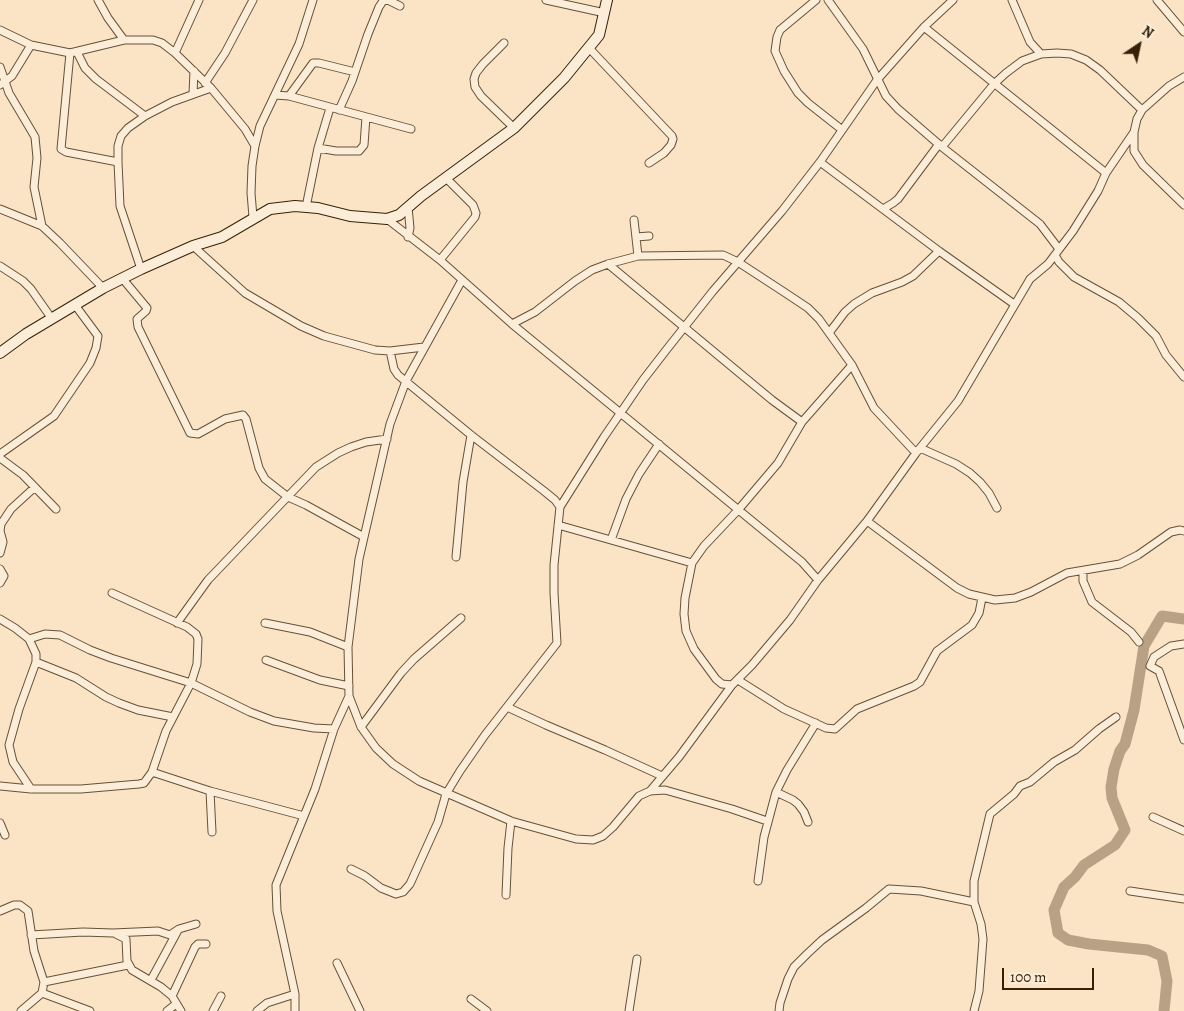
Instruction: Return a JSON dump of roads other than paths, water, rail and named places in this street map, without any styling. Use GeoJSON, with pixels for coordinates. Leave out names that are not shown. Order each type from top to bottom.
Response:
{"type":"FeatureCollection","features":[{"type":"Feature","properties":{"kind":"street"},"geometry":{"type":"LineString","coordinates":[[98,0],[124,40]]}},
{"type":"Feature","properties":{"kind":"street"},"geometry":{"type":"LineString","coordinates":[[175,53],[199,0]]}},
{"type":"Feature","properties":{"kind":"street"},"geometry":{"type":"LineString","coordinates":[[141,269],[120,206],[118,146],[121,136],[128,128],[145,116],[208,86],[252,0]]}},
{"type":"Feature","properties":{"kind":"street"},"geometry":{"type":"LineString","coordinates":[[253,217],[251,193],[252,166],[260,126],[299,44],[313,0]]}},
{"type":"Feature","properties":{"kind":"street"},"geometry":{"type":"LineString","coordinates":[[339,110],[383,1],[388,0],[400,6]]}},
{"type":"Feature","properties":{"kind":"street"},"geometry":{"type":"LineString","coordinates":[[546,0],[605,13]]}},
{"type":"Feature","properties":{"kind":"street"},"geometry":{"type":"LineString","coordinates":[[0,353],[26,334],[102,288],[193,246],[222,237],[270,208],[283,206],[328,209],[350,216],[386,219],[399,215],[514,128],[564,78],[600,35],[607,0]]}},
{"type":"Feature","properties":{"kind":"street"},"geometry":{"type":"LineString","coordinates":[[828,0],[863,48],[886,96],[898,109],[1040,224],[1057,252],[1059,262],[1074,277],[1119,302],[1138,318],[1156,336],[1166,355],[1184,377]]}},
{"type":"Feature","properties":{"kind":"street"},"geometry":{"type":"LineString","coordinates":[[351,869],[365,876],[381,888],[396,894],[403,892],[410,884],[438,822],[446,794],[480,742],[557,642],[554,593],[560,507],[643,380],[713,291],[782,211],[820,162],[877,80],[924,26],[953,0]]}},
{"type":"Feature","properties":{"kind":"street"},"geometry":{"type":"LineString","coordinates":[[1012,0],[1030,42],[1040,54]]}},
{"type":"Feature","properties":{"kind":"street"},"geometry":{"type":"LineString","coordinates":[[1157,0],[1184,32]]}},
{"type":"Feature","properties":{"kind":"street"},"geometry":{"type":"LineString","coordinates":[[813,1],[780,30],[775,51],[784,71],[798,93],[842,129]]}},
{"type":"Feature","properties":{"kind":"street"},"geometry":{"type":"LineString","coordinates":[[924,26],[1106,173]]}},
{"type":"Feature","properties":{"kind":"street"},"geometry":{"type":"LineString","coordinates":[[0,30],[31,45],[73,52],[124,40],[153,40],[162,43],[194,71],[246,128],[255,146]]}},
{"type":"Feature","properties":{"kind":"street"},"geometry":{"type":"LineString","coordinates":[[504,44],[483,64],[474,79],[475,88],[514,128]]}},
{"type":"Feature","properties":{"kind":"street"},"geometry":{"type":"LineString","coordinates":[[2,83],[17,70],[31,45]]}},
{"type":"Feature","properties":{"kind":"street"},"geometry":{"type":"LineString","coordinates":[[589,48],[672,136],[671,145],[664,153],[649,163]]}},
{"type":"Feature","properties":{"kind":"street"},"geometry":{"type":"LineString","coordinates":[[73,52],[96,79],[145,116]]}},
{"type":"Feature","properties":{"kind":"street"},"geometry":{"type":"LineString","coordinates":[[73,52],[61,148],[66,152],[118,162]]}},
{"type":"Feature","properties":{"kind":"street"},"geometry":{"type":"LineString","coordinates":[[883,209],[894,204],[941,145],[994,84],[1022,61],[1040,54],[1071,54],[1086,60],[1100,70],[1142,110]]}},
{"type":"Feature","properties":{"kind":"street"},"geometry":{"type":"LineString","coordinates":[[289,96],[313,63],[355,72]]}},
{"type":"Feature","properties":{"kind":"street"},"geometry":{"type":"LineString","coordinates":[[0,67],[2,83],[35,137],[37,158],[34,187],[42,226]]}},
{"type":"Feature","properties":{"kind":"street"},"geometry":{"type":"LineString","coordinates":[[193,94],[194,71]]}},
{"type":"Feature","properties":{"kind":"street"},"geometry":{"type":"LineString","coordinates":[[1184,77],[1169,86],[1142,110],[1137,119],[1134,132],[1134,151],[1143,165],[1184,205]]}},
{"type":"Feature","properties":{"kind":"street"},"geometry":{"type":"LineString","coordinates":[[275,96],[289,96],[411,129]]}},
{"type":"Feature","properties":{"kind":"street"},"geometry":{"type":"LineString","coordinates":[[306,207],[318,148],[330,108]]}},
{"type":"Feature","properties":{"kind":"street"},"geometry":{"type":"LineString","coordinates":[[318,148],[342,152],[359,152],[364,145],[366,117]]}},
{"type":"Feature","properties":{"kind":"street"},"geometry":{"type":"LineString","coordinates":[[650,791],[735,683],[790,620],[818,580],[867,521],[918,451],[958,401],[1030,279],[1057,252],[1073,231],[1098,191],[1106,173],[1134,132]]}},
{"type":"Feature","properties":{"kind":"street"},"geometry":{"type":"LineString","coordinates":[[820,162],[939,251],[1014,304]]}},
{"type":"Feature","properties":{"kind":"street"},"geometry":{"type":"LineString","coordinates":[[440,260],[476,213],[473,205],[446,178]]}},
{"type":"Feature","properties":{"kind":"street"},"geometry":{"type":"LineString","coordinates":[[408,207],[408,236]]}},
{"type":"Feature","properties":{"kind":"street"},"geometry":{"type":"LineString","coordinates":[[0,210],[42,226],[102,288]]}},
{"type":"Feature","properties":{"kind":"street"},"geometry":{"type":"LineString","coordinates":[[386,219],[440,260],[512,324],[739,509],[802,562],[818,580]]}},
{"type":"Feature","properties":{"kind":"street"},"geometry":{"type":"LineString","coordinates":[[634,220],[638,256]]}},
{"type":"Feature","properties":{"kind":"street"},"geometry":{"type":"LineString","coordinates":[[636,237],[649,236]]}},
{"type":"Feature","properties":{"kind":"street"},"geometry":{"type":"LineString","coordinates":[[193,246],[245,293],[301,326],[324,336],[375,350],[390,351],[424,347]]}},
{"type":"Feature","properties":{"kind":"street"},"geometry":{"type":"LineString","coordinates":[[829,333],[845,312],[854,304],[913,276],[939,251]]}},
{"type":"Feature","properties":{"kind":"street"},"geometry":{"type":"LineString","coordinates":[[512,324],[535,312],[592,270],[608,264],[638,256],[723,255],[738,262],[808,308],[819,319],[852,364],[874,408],[918,451],[956,464],[970,473],[989,493],[997,508]]}},
{"type":"Feature","properties":{"kind":"street"},"geometry":{"type":"LineString","coordinates":[[608,264],[772,400],[802,422]]}},
{"type":"Feature","properties":{"kind":"street"},"geometry":{"type":"LineString","coordinates":[[0,266],[23,281],[31,289],[52,319]]}},
{"type":"Feature","properties":{"kind":"street"},"geometry":{"type":"LineString","coordinates":[[122,278],[147,308],[137,319],[138,328],[190,432],[198,434],[225,419],[242,415],[246,419],[259,468],[265,479],[288,498],[364,537]]}},
{"type":"Feature","properties":{"kind":"street"},"geometry":{"type":"LineString","coordinates":[[462,280],[406,382],[397,402],[386,439],[359,559],[348,647],[349,696],[361,727],[376,748],[393,764],[419,781],[511,821],[576,838],[593,840],[603,836],[639,796],[650,791],[665,790],[767,821]]}},
{"type":"Feature","properties":{"kind":"street"},"geometry":{"type":"LineString","coordinates":[[0,454],[54,416],[90,363],[98,336],[75,305]]}},
{"type":"Feature","properties":{"kind":"street"},"geometry":{"type":"LineString","coordinates":[[390,351],[394,368],[406,382],[544,491],[560,507]]}},
{"type":"Feature","properties":{"kind":"street"},"geometry":{"type":"LineString","coordinates":[[852,364],[802,422],[778,463],[739,509],[704,546],[692,563],[684,614],[686,631],[694,648],[716,679],[722,684],[735,683],[816,724],[835,729],[857,709],[920,682],[936,651],[972,625],[979,612],[982,598]]}},
{"type":"Feature","properties":{"kind":"street"},"geometry":{"type":"LineString","coordinates":[[456,557],[463,482],[471,435]]}},
{"type":"Feature","properties":{"kind":"street"},"geometry":{"type":"LineString","coordinates":[[177,623],[208,580],[316,467],[351,446],[386,439]]}},
{"type":"Feature","properties":{"kind":"street"},"geometry":{"type":"LineString","coordinates":[[611,540],[626,499],[639,474],[659,444]]}},
{"type":"Feature","properties":{"kind":"street"},"geometry":{"type":"LineString","coordinates":[[0,458],[15,468],[56,508]]}},
{"type":"Feature","properties":{"kind":"street"},"geometry":{"type":"LineString","coordinates":[[0,553],[3,542],[0,530],[1,524],[11,509],[35,487]]}},
{"type":"Feature","properties":{"kind":"street"},"geometry":{"type":"LineString","coordinates":[[867,521],[957,588],[969,594],[996,600],[1015,598],[1031,592],[1067,573],[1120,564],[1138,555],[1171,532],[1184,531]]}},
{"type":"Feature","properties":{"kind":"street"},"geometry":{"type":"LineString","coordinates":[[558,525],[692,563]]}},
{"type":"Feature","properties":{"kind":"street"},"geometry":{"type":"LineString","coordinates":[[0,569],[4,576],[0,583]]}},
{"type":"Feature","properties":{"kind":"street"},"geometry":{"type":"LineString","coordinates":[[1083,571],[1083,581],[1092,602],[1131,632],[1139,642]]}},
{"type":"Feature","properties":{"kind":"street"},"geometry":{"type":"LineString","coordinates":[[0,786],[31,789],[81,789],[139,784],[144,783],[152,772],[159,748],[191,683],[197,664],[198,639],[192,630],[112,593]]}},
{"type":"Feature","properties":{"kind":"street"},"geometry":{"type":"LineString","coordinates":[[361,727],[401,673],[414,659],[461,618]]}},
{"type":"Feature","properties":{"kind":"street"},"geometry":{"type":"LineString","coordinates":[[0,619],[30,639],[36,654],[36,662],[15,721],[9,745],[13,762],[31,789]]}},
{"type":"Feature","properties":{"kind":"street"},"geometry":{"type":"LineString","coordinates":[[265,623],[310,632],[348,647]]}},
{"type":"Feature","properties":{"kind":"street"},"geometry":{"type":"LineString","coordinates":[[30,639],[45,634],[60,635],[111,658],[191,683],[250,712],[274,721],[314,728],[334,729]]}},
{"type":"Feature","properties":{"kind":"street"},"geometry":{"type":"LineString","coordinates":[[1184,644],[1172,646],[1154,657],[1150,666],[1159,671],[1184,740]]}},
{"type":"Feature","properties":{"kind":"street"},"geometry":{"type":"LineString","coordinates":[[266,660],[320,680],[349,686]]}},
{"type":"Feature","properties":{"kind":"street"},"geometry":{"type":"LineString","coordinates":[[36,662],[76,678],[119,704],[173,717]]}},
{"type":"Feature","properties":{"kind":"street"},"geometry":{"type":"LineString","coordinates":[[295,1011],[295,994],[277,911],[276,885],[324,764],[334,729],[349,696]]}},
{"type":"Feature","properties":{"kind":"street"},"geometry":{"type":"LineString","coordinates":[[507,707],[662,776]]}},
{"type":"Feature","properties":{"kind":"street"},"geometry":{"type":"LineString","coordinates":[[974,1011],[979,991],[983,939],[981,924],[974,902],[974,881],[976,865],[990,814],[1014,794],[1020,786],[1030,782],[1054,762],[1075,750],[1098,729],[1116,717]]}},
{"type":"Feature","properties":{"kind":"street"},"geometry":{"type":"LineString","coordinates":[[758,881],[759,864],[767,821],[776,792],[787,770],[816,724]]}},
{"type":"Feature","properties":{"kind":"street"},"geometry":{"type":"LineString","coordinates":[[152,772],[210,791],[304,816]]}},
{"type":"Feature","properties":{"kind":"street"},"geometry":{"type":"LineString","coordinates":[[210,791],[212,832]]}},
{"type":"Feature","properties":{"kind":"street"},"geometry":{"type":"LineString","coordinates":[[776,792],[798,804],[808,822]]}},
{"type":"Feature","properties":{"kind":"street"},"geometry":{"type":"LineString","coordinates":[[1153,817],[1184,831]]}},
{"type":"Feature","properties":{"kind":"street"},"geometry":{"type":"LineString","coordinates":[[506,895],[511,821]]}},
{"type":"Feature","properties":{"kind":"street"},"geometry":{"type":"LineString","coordinates":[[0,823],[5,836]]}},
{"type":"Feature","properties":{"kind":"street"},"geometry":{"type":"LineString","coordinates":[[780,1011],[780,1003],[788,979],[794,968],[806,954],[889,889],[921,890],[974,902]]}},
{"type":"Feature","properties":{"kind":"street"},"geometry":{"type":"LineString","coordinates":[[1130,891],[1184,899]]}},
{"type":"Feature","properties":{"kind":"street"},"geometry":{"type":"LineString","coordinates":[[0,911],[14,905],[25,907],[30,915],[34,952],[44,982],[42,993],[21,1011]]}},
{"type":"Feature","properties":{"kind":"street"},"geometry":{"type":"LineString","coordinates":[[31,935],[158,931],[170,936],[179,930],[196,924]]}},
{"type":"Feature","properties":{"kind":"street"},"geometry":{"type":"LineString","coordinates":[[151,980],[179,930]]}},
{"type":"Feature","properties":{"kind":"street"},"geometry":{"type":"LineString","coordinates":[[113,933],[126,939],[128,965],[136,973],[151,980],[172,996],[181,1011]]}},
{"type":"Feature","properties":{"kind":"street"},"geometry":{"type":"LineString","coordinates":[[172,996],[195,947],[198,944],[206,944]]}},
{"type":"Feature","properties":{"kind":"street"},"geometry":{"type":"LineString","coordinates":[[629,1011],[637,959]]}},
{"type":"Feature","properties":{"kind":"street"},"geometry":{"type":"LineString","coordinates":[[338,963],[360,1011]]}},
{"type":"Feature","properties":{"kind":"street"},"geometry":{"type":"LineString","coordinates":[[44,982],[128,965]]}},
{"type":"Feature","properties":{"kind":"street"},"geometry":{"type":"LineString","coordinates":[[42,993],[90,1011]]}},
{"type":"Feature","properties":{"kind":"street"},"geometry":{"type":"LineString","coordinates":[[257,1011],[267,1003],[295,994]]}},
{"type":"Feature","properties":{"kind":"street"},"geometry":{"type":"LineString","coordinates":[[213,1011],[221,996]]}},
{"type":"Feature","properties":{"kind":"street"},"geometry":{"type":"LineString","coordinates":[[470,999],[488,1011]]}},
{"type":"Feature","properties":{"kind":"street"},"geometry":{"type":"LineString","coordinates":[[167,1011],[176,1004]]}},
{"type":"Feature","properties":{"kind":"waterway"},"geometry":{"type":"LineString","coordinates":[[1164,1011],[1167,981],[1162,956],[1148,950],[1068,940],[1058,933],[1054,910],[1064,887],[1084,865],[1115,845],[1125,830],[1112,798],[1111,787],[1114,769],[1120,751],[1125,744],[1134,710],[1144,646],[1162,616],[1184,619]]}}]}
